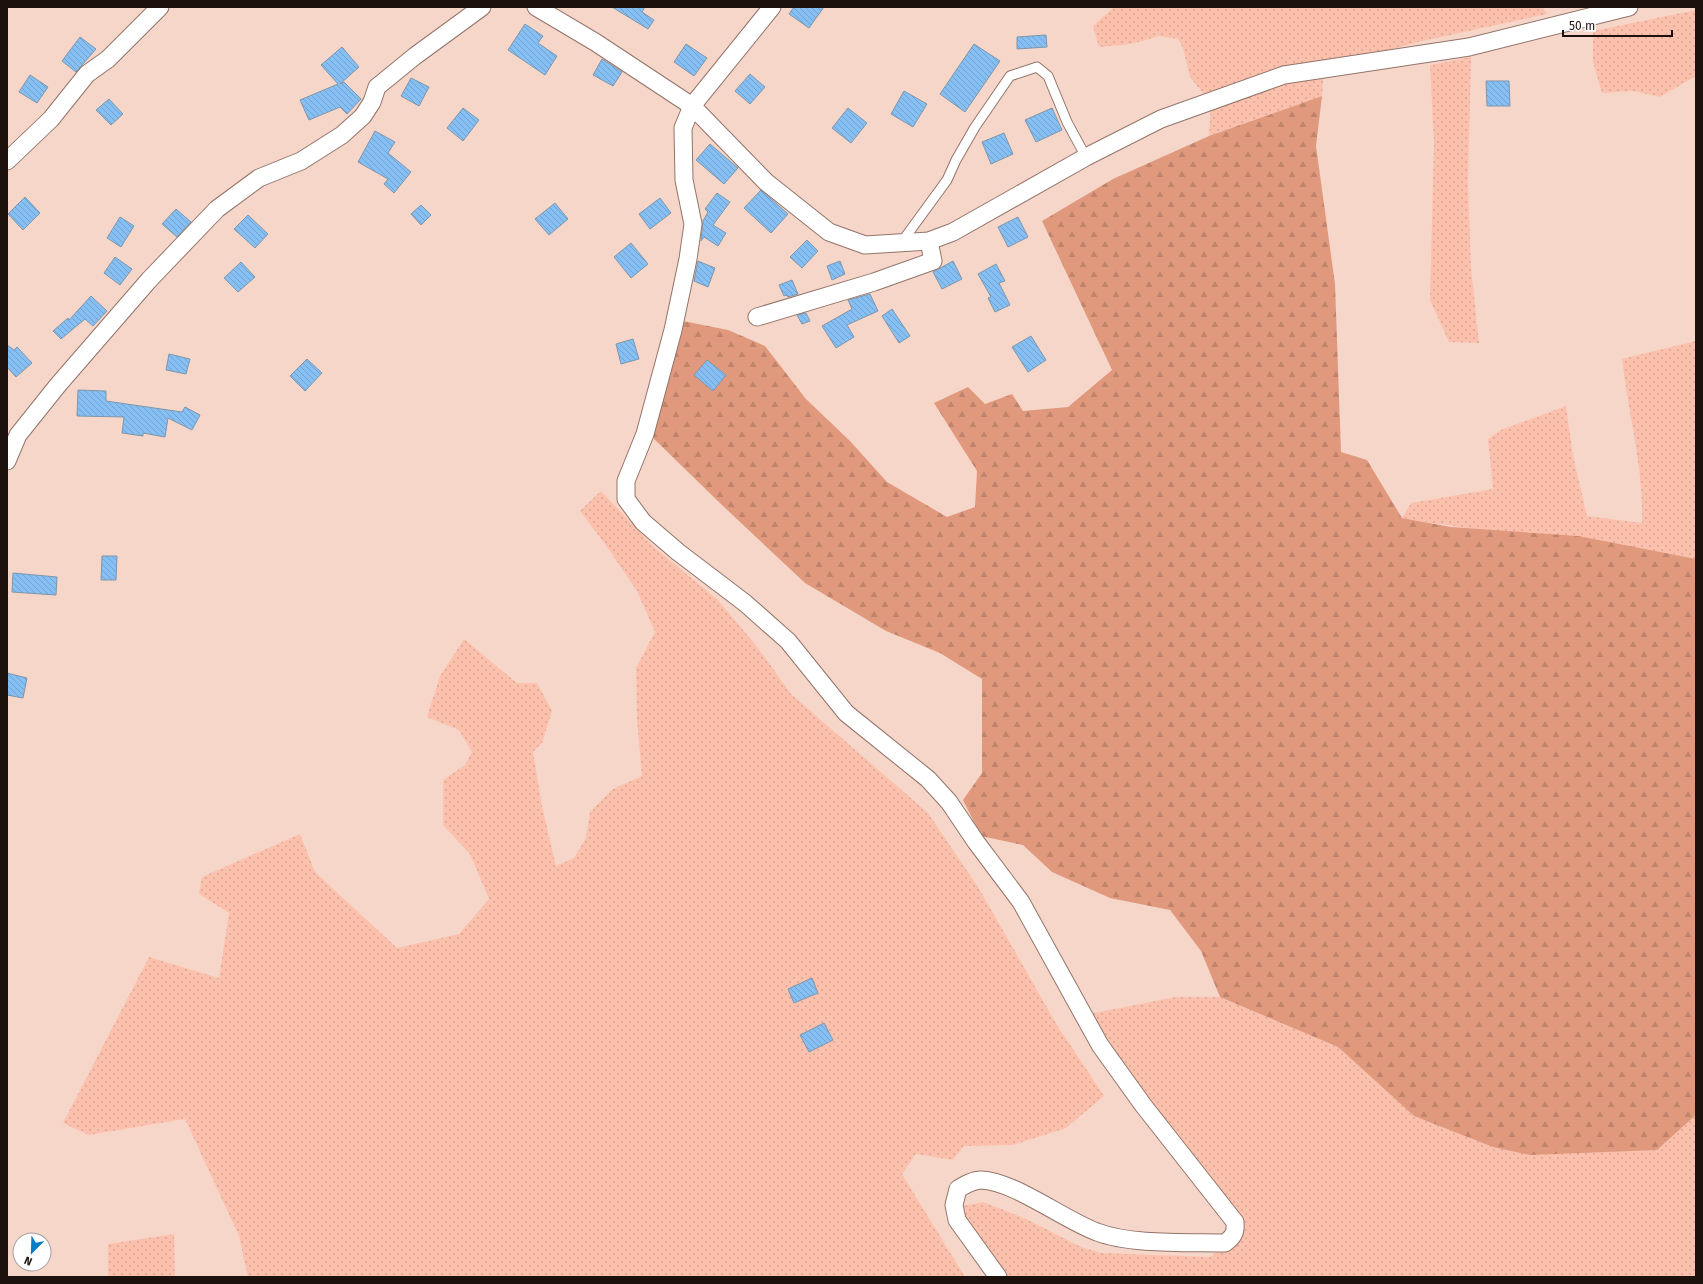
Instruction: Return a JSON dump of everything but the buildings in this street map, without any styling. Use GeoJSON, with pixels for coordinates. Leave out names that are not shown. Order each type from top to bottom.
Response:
{"type":"FeatureCollection","features":[{"type":"Feature","properties":{"kind":"street"},"geometry":{"type":"LineString","coordinates":[[7,161],[51,119],[87,74],[108,59],[160,7]]}},
{"type":"Feature","properties":{"kind":"street"},"geometry":{"type":"LineString","coordinates":[[7,461],[18,435],[58,385],[144,286],[217,209],[259,178],[301,161],[342,135],[363,116],[372,102],[377,87],[415,56],[482,7]]}},
{"type":"Feature","properties":{"kind":"street"},"geometry":{"type":"LineString","coordinates":[[536,7],[595,42],[692,106],[766,182],[829,232],[865,245],[929,241],[953,232],[1086,157],[1161,119],[1284,75],[1470,46],[1628,7]]}},
{"type":"Feature","properties":{"kind":"street"},"geometry":{"type":"LineString","coordinates":[[772,7],[692,106],[683,131],[684,180],[693,224],[688,259],[673,330],[645,434],[626,481],[626,499],[649,527],[678,552],[744,603],[788,641],[846,714],[928,779],[949,802],[976,842],[1021,902],[1100,1045],[1143,1105],[1234,1222],[1236,1231],[1232,1238],[1225,1243],[1120,1239],[1097,1232],[1004,1185],[980,1180],[969,1183],[958,1189],[954,1205],[957,1220],[998,1277]]}},
{"type":"Feature","properties":{"kind":"street"},"geometry":{"type":"LineString","coordinates":[[757,317],[874,282],[933,261],[929,241]]}},
{"type":"Feature","properties":{"kind":"lane"},"geometry":{"type":"LineString","coordinates":[[901,243],[947,180],[956,160],[975,127],[1010,76],[1037,66],[1048,76],[1067,122],[1086,157]]}},
{"type":"Feature","properties":{"kind":"shaded area"},"geometry":{"type":"Polygon","coordinates":[[[1114,7],[1543,7],[1547,14],[1418,42],[1324,68],[1322,96],[1209,136],[1211,103],[1190,77],[1183,48],[1178,39],[1160,36],[1131,44],[1099,47],[1093,26],[1114,7]]]}},
{"type":"Feature","properties":{"kind":"shaded area"},"geometry":{"type":"Polygon","coordinates":[[[1696,10],[1696,76],[1660,97],[1633,91],[1602,93],[1593,62],[1593,31],[1696,10]]]}},
{"type":"Feature","properties":{"kind":"shaded area"},"geometry":{"type":"Polygon","coordinates":[[[1471,57],[1468,183],[1471,268],[1479,343],[1449,342],[1430,300],[1434,142],[1430,65],[1471,57]]]}},
{"type":"Feature","properties":{"kind":"shaded area"},"geometry":{"type":"Polygon","coordinates":[[[1696,341],[1696,559],[1622,547],[1475,529],[1402,518],[1411,503],[1493,489],[1488,439],[1501,430],[1566,406],[1573,456],[1587,516],[1642,523],[1641,482],[1622,359],[1696,341]]]}},
{"type":"Feature","properties":{"kind":"shaded area"},"geometry":{"type":"Polygon","coordinates":[[[601,491],[655,548],[718,600],[758,648],[791,694],[928,813],[978,887],[1057,1025],[1104,1096],[1066,1128],[1013,1145],[964,1146],[953,1160],[916,1154],[902,1174],[965,1277],[248,1277],[239,1236],[185,1119],[89,1135],[63,1123],[149,957],[219,978],[229,913],[199,894],[202,877],[300,834],[315,872],[397,948],[459,934],[489,899],[470,854],[443,825],[443,780],[465,765],[472,752],[459,730],[427,717],[440,676],[464,639],[517,683],[537,683],[552,711],[542,743],[533,752],[542,806],[556,866],[574,858],[586,838],[590,812],[613,789],[642,776],[637,720],[636,668],[655,632],[637,591],[605,544],[580,511],[601,491]]]}},
{"type":"Feature","properties":{"kind":"shaded area"},"geometry":{"type":"Polygon","coordinates":[[[1176,997],[1220,997],[1338,1047],[1414,1116],[1657,1150],[1696,1115],[1696,1277],[991,1277],[957,1207],[983,1202],[1026,1219],[1081,1247],[1101,1253],[1210,1257],[1227,1245],[1226,1222],[1084,1015],[1176,997]]]}},
{"type":"Feature","properties":{"kind":"shaded area"},"geometry":{"type":"Polygon","coordinates":[[[174,1234],[175,1277],[108,1277],[108,1244],[174,1234]]]}},
{"type":"Feature","properties":{"kind":"green space"},"geometry":{"type":"Polygon","coordinates":[[[1322,96],[1316,146],[1335,284],[1341,452],[1367,460],[1402,518],[1451,527],[1578,536],[1696,559],[1696,1115],[1657,1150],[1530,1155],[1493,1147],[1414,1116],[1338,1047],[1220,997],[1201,951],[1170,910],[1110,898],[1052,872],[1023,845],[981,836],[963,800],[982,773],[982,679],[940,653],[886,631],[805,583],[651,436],[683,321],[728,330],[765,346],[806,399],[850,441],[887,482],[947,517],[975,507],[977,471],[934,403],[968,387],[985,404],[1012,394],[1023,411],[1068,407],[1112,370],[1042,221],[1113,179],[1209,136],[1322,96]]]}}]}
